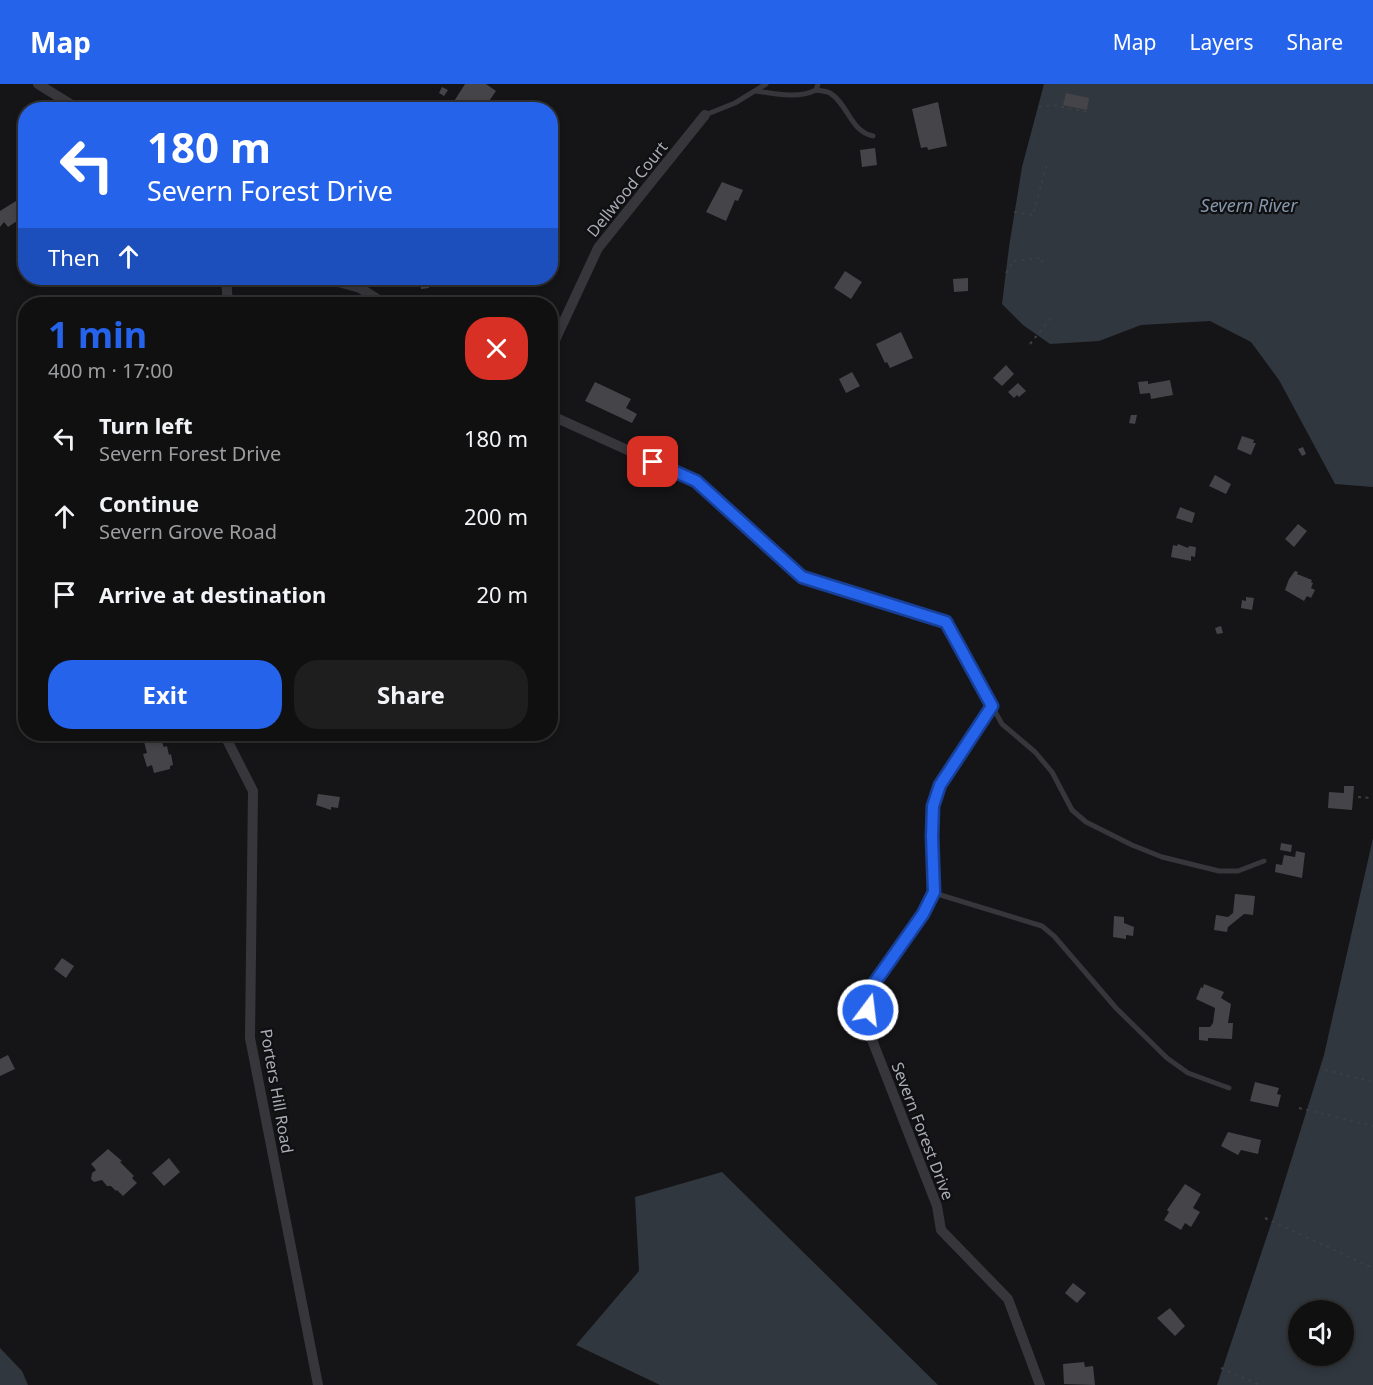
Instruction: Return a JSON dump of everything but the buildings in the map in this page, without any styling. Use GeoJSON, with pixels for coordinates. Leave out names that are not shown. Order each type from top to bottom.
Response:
{"type":"FeatureCollection","features":[{"type":"Feature","properties":{"kind":"street"},"geometry":{"type":"LineString","coordinates":[[38,84],[67,102]]}},
{"type":"Feature","properties":{"kind":"street","name":"Dellwood Court"},"geometry":{"type":"LineString","coordinates":[[558,334],[598,248],[705,115]]}},
{"type":"Feature","properties":{"kind":"street"},"geometry":{"type":"LineString","coordinates":[[349,285],[360,288],[375,297]]}},
{"type":"Feature","properties":{"kind":"street"},"geometry":{"type":"LineString","coordinates":[[558,419],[696,481],[802,577],[946,622],[992,706],[940,785],[933,806],[934,892]]}},
{"type":"Feature","properties":{"kind":"street","name":"Porters Hill Road"},"geometry":{"type":"LineString","coordinates":[[228,741],[253,791],[250,1038],[318,1385]]}},
{"type":"Feature","properties":{"kind":"street","name":"Severn Forest Drive"},"geometry":{"type":"LineString","coordinates":[[934,892],[923,914],[868,992],[867,1027],[937,1206],[941,1230],[1008,1299],[1040,1385]]}},
{"type":"Feature","properties":{"kind":"lane"},"geometry":{"type":"LineString","coordinates":[[705,115],[735,103],[766,84]]}},
{"type":"Feature","properties":{"kind":"lane"},"geometry":{"type":"LineString","coordinates":[[756,91],[787,95],[810,93],[817,87],[829,93],[841,104],[854,124],[865,134],[873,136]]}},
{"type":"Feature","properties":{"kind":"lane"},"geometry":{"type":"LineString","coordinates":[[992,706],[1002,724],[1035,752],[1052,772],[1072,810],[1086,822],[1162,857],[1219,871],[1238,871],[1264,861]]}},
{"type":"Feature","properties":{"kind":"lane"},"geometry":{"type":"LineString","coordinates":[[934,892],[1042,926],[1054,936],[1116,1008],[1167,1058],[1188,1073],[1229,1088]]}},
{"type":"Feature","properties":{"kind":"path"},"geometry":{"type":"LineString","coordinates":[[1039,107],[1053,105],[1087,112]]}},
{"type":"Feature","properties":{"kind":"path"},"geometry":{"type":"LineString","coordinates":[[1014,212],[1033,215],[1047,164]]}},
{"type":"Feature","properties":{"kind":"path"},"geometry":{"type":"LineString","coordinates":[[1006,273],[1013,261],[1042,258],[1043,267]]}},
{"type":"Feature","properties":{"kind":"path"},"geometry":{"type":"LineString","coordinates":[[1030,344],[1052,317]]}},
{"type":"Feature","properties":{"kind":"path"},"geometry":{"type":"LineString","coordinates":[[1358,797],[1373,798]]}},
{"type":"Feature","properties":{"kind":"path"},"geometry":{"type":"LineString","coordinates":[[1369,885],[1373,891]]}},
{"type":"Feature","properties":{"kind":"path"},"geometry":{"type":"LineString","coordinates":[[1325,1070],[1373,1082]]}},
{"type":"Feature","properties":{"kind":"path"},"geometry":{"type":"LineString","coordinates":[[1299,1108],[1373,1126]]}},
{"type":"Feature","properties":{"kind":"path"},"geometry":{"type":"LineString","coordinates":[[1265,1218],[1373,1268]]}},
{"type":"Feature","properties":{"kind":"path"},"geometry":{"type":"LineString","coordinates":[[1221,1368],[1260,1385]]}},
{"type":"Feature","properties":{"kind":"water","name":"Severn River"},"geometry":{"type":"Polygon","coordinates":[[[1044,84],[1373,84],[1373,487],[1335,484],[1279,380],[1251,342],[1210,321],[1141,325],[1099,341],[1050,344],[1023,325],[1002,304],[1022,167],[1044,84]]]}},
{"type":"Feature","properties":{"kind":"water"},"geometry":{"type":"Polygon","coordinates":[[[1373,838],[1373,1385],[1217,1385],[1275,1212],[1324,1055],[1373,838]]]}},
{"type":"Feature","properties":{"kind":"water"},"geometry":{"type":"Polygon","coordinates":[[[722,1172],[938,1385],[660,1385],[576,1345],[639,1271],[635,1197],[722,1172]]]}},
{"type":"Feature","properties":{"kind":"water"},"geometry":{"type":"Polygon","coordinates":[[[0,1348],[22,1371],[28,1385],[0,1385],[0,1348]]]}},
{"type":"Feature","properties":{"kind":"route"},"geometry":{"type":"LineString","coordinates":[[653,462],[696,481],[802,577],[946,622],[992,706],[984,722],[940,785],[933,806],[934,892],[923,914],[868,992],[868,1010]]}}]}
